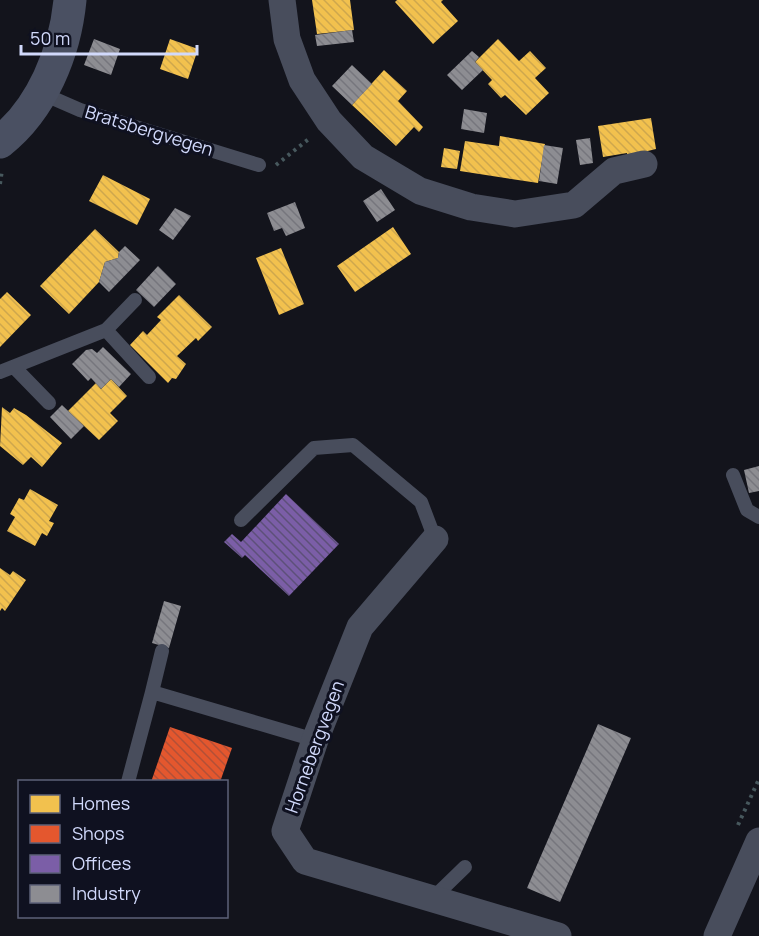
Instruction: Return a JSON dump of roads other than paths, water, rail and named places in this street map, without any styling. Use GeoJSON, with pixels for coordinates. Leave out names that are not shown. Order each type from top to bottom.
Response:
{"type":"FeatureCollection","features":[{"type":"Feature","properties":{"kind":"main road"},"geometry":{"type":"LineString","coordinates":[[1,156],[55,65],[62,44],[70,0]]}},
{"type":"Feature","properties":{"kind":"street"},"geometry":{"type":"LineString","coordinates":[[282,0],[286,39],[302,80],[328,121],[363,157],[420,191],[471,207],[515,214],[574,205],[614,171],[644,164]]}},
{"type":"Feature","properties":{"kind":"street","name":"Hornebergvegen"},"geometry":{"type":"LineString","coordinates":[[435,539],[360,627],[315,740],[285,831],[305,861],[558,936]]}},
{"type":"Feature","properties":{"kind":"street"},"geometry":{"type":"LineString","coordinates":[[717,936],[759,841]]}},
{"type":"Feature","properties":{"kind":"lane","name":"Bratsbergvegen"},"geometry":{"type":"LineString","coordinates":[[40,93],[80,110],[259,165]]}},
{"type":"Feature","properties":{"kind":"lane"},"geometry":{"type":"LineString","coordinates":[[0,372],[106,330],[135,300]]}},
{"type":"Feature","properties":{"kind":"lane"},"geometry":{"type":"LineString","coordinates":[[106,330],[149,377]]}},
{"type":"Feature","properties":{"kind":"lane"},"geometry":{"type":"LineString","coordinates":[[14,367],[49,403]]}},
{"type":"Feature","properties":{"kind":"lane"},"geometry":{"type":"LineString","coordinates":[[241,520],[314,448],[353,445],[421,502],[435,539]]}},
{"type":"Feature","properties":{"kind":"lane"},"geometry":{"type":"LineString","coordinates":[[733,475],[747,510],[759,517]]}},
{"type":"Feature","properties":{"kind":"lane"},"geometry":{"type":"LineString","coordinates":[[129,780],[162,651]]}},
{"type":"Feature","properties":{"kind":"lane"},"geometry":{"type":"LineString","coordinates":[[152,692],[315,740]]}},
{"type":"Feature","properties":{"kind":"lane"},"geometry":{"type":"LineString","coordinates":[[432,899],[465,867]]}}]}
